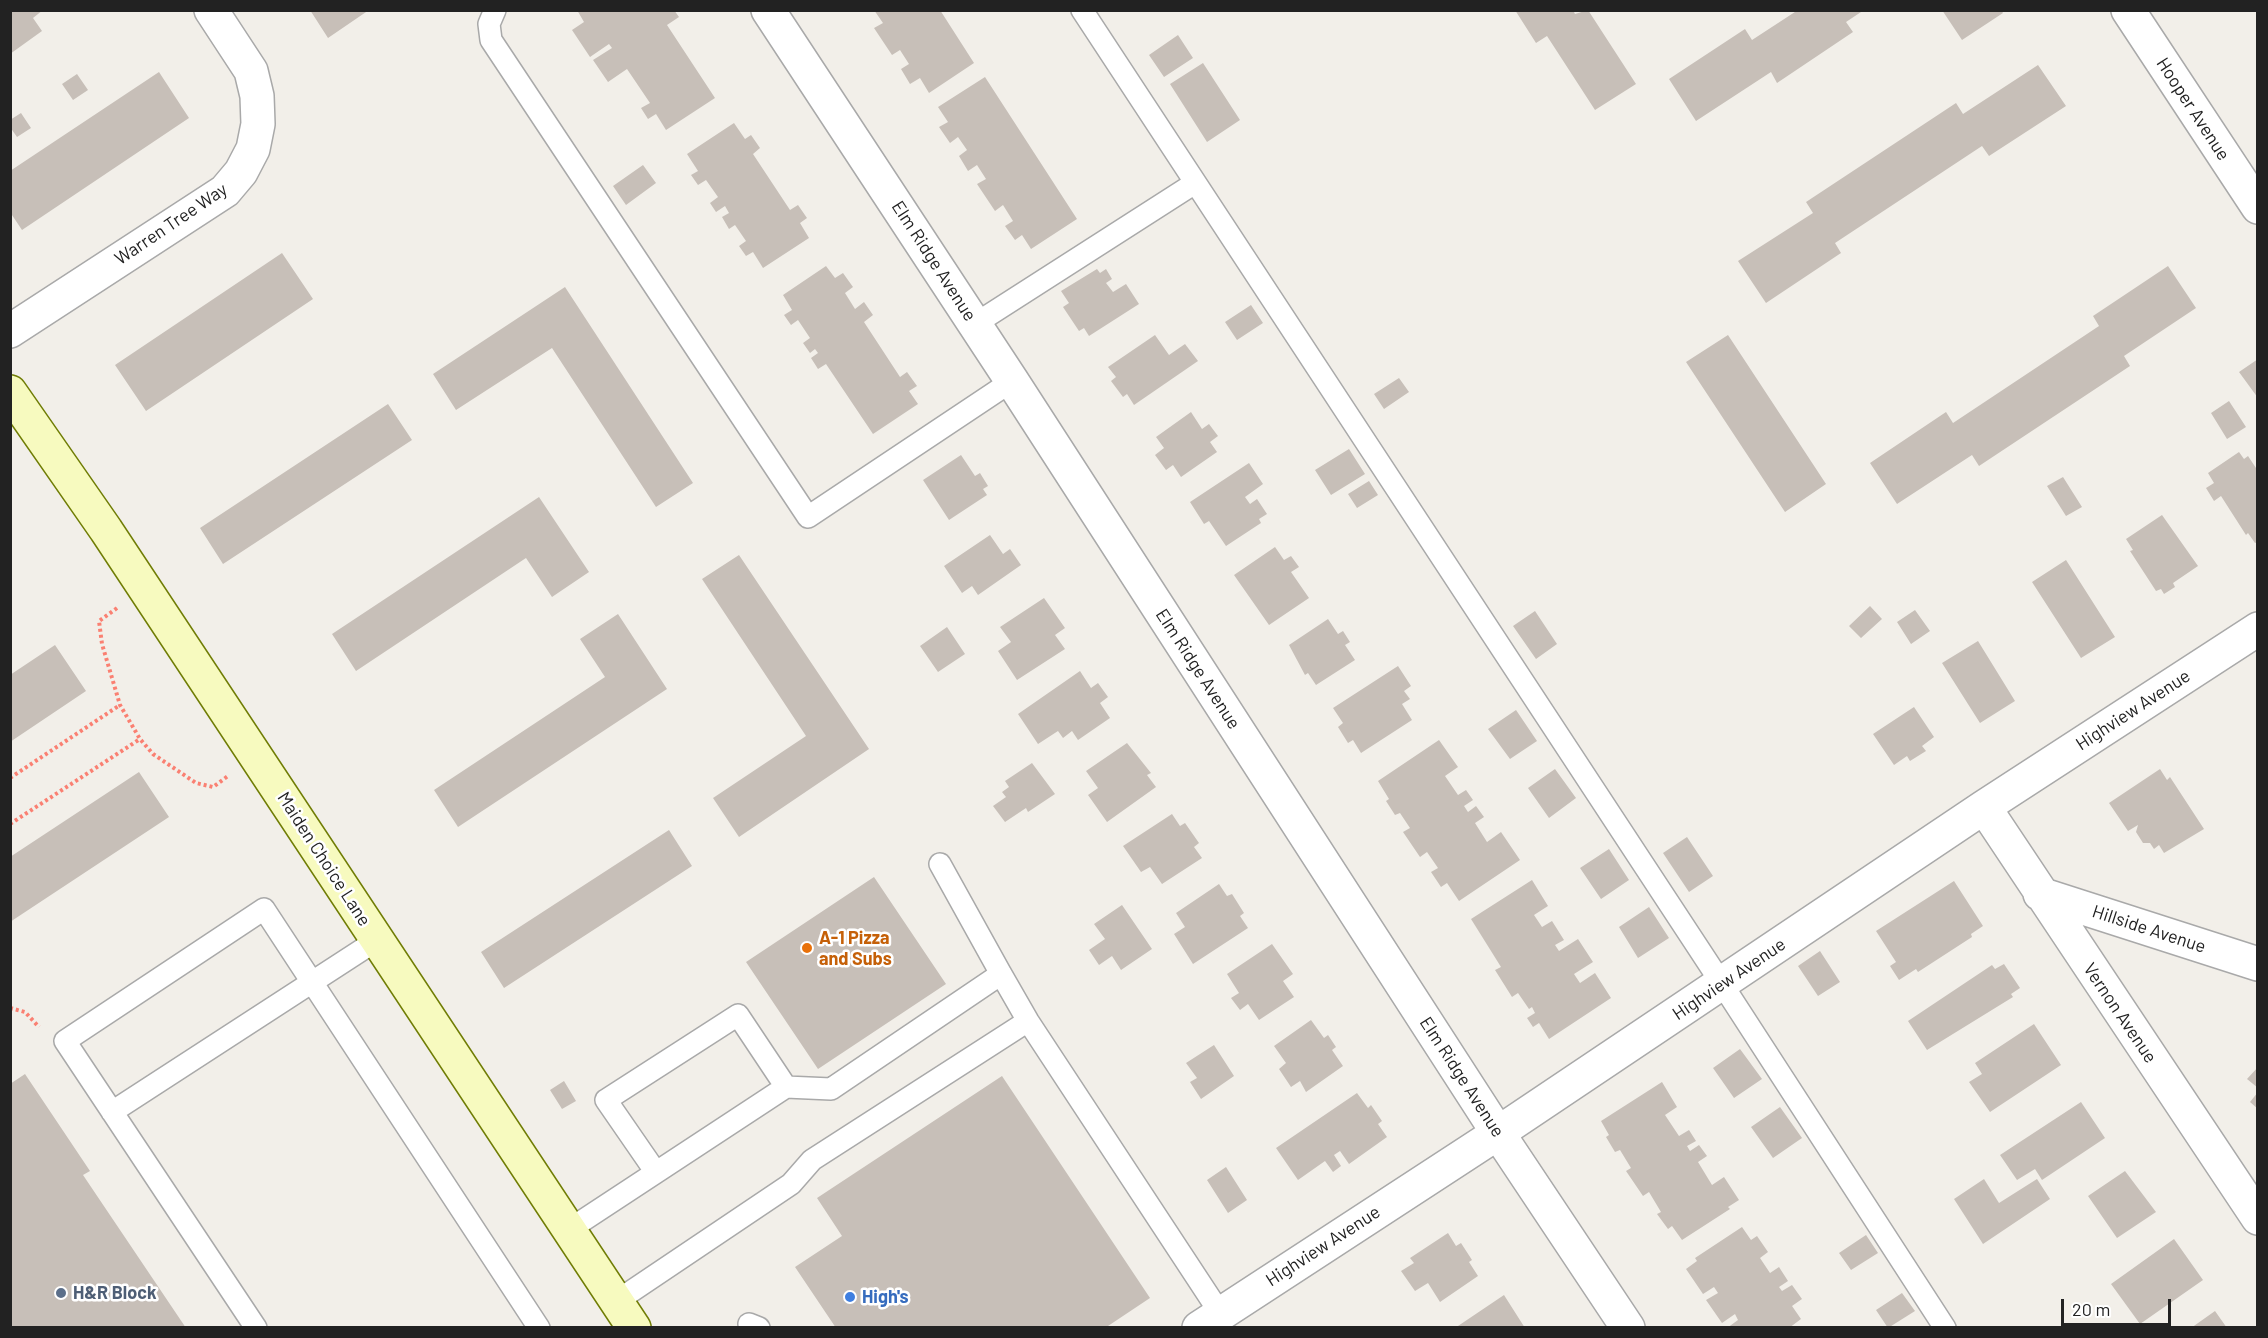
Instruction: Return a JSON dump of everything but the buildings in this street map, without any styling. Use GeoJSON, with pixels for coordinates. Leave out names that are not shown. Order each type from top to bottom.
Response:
{"type":"FeatureCollection","features":[{"type":"Feature","properties":{"kind":"street","name":"Warren Tree Way"},"geometry":{"type":"LineString","coordinates":[[10,331],[225,191],[242,172],[253,149],[258,124],[257,96],[250,71],[211,10]]}},
{"type":"Feature","properties":{"kind":"street","name":"Elm Ridge Avenue"},"geometry":{"type":"LineString","coordinates":[[768,10],[975,324],[1498,1133],[1628,1328]]}},
{"type":"Feature","properties":{"kind":"street","name":"Hooper Avenue"},"geometry":{"type":"LineString","coordinates":[[2128,10],[2258,207]]}},
{"type":"Feature","properties":{"kind":"street","name":"Maiden Choice Lane"},"geometry":{"type":"LineString","coordinates":[[13,402],[144,588],[625,1314]]}},
{"type":"Feature","properties":{"kind":"street","name":"Highview Avenue"},"geometry":{"type":"LineString","coordinates":[[1209,1321],[1498,1133],[1984,807],[2258,629]]}},
{"type":"Feature","properties":{"kind":"street","name":"Vernon Avenue"},"geometry":{"type":"LineString","coordinates":[[1984,807],[2258,1218]]}},
{"type":"Feature","properties":{"kind":"street","name":"Hillside Avenue"},"geometry":{"type":"LineString","coordinates":[[2040,894],[2258,964]]}},
{"type":"Feature","properties":{"kind":"lane"},"geometry":{"type":"LineString","coordinates":[[495,10],[489,24],[491,40],[808,517],[1012,381]]}},
{"type":"Feature","properties":{"kind":"lane"},"geometry":{"type":"LineString","coordinates":[[1082,10],[1722,984],[1945,1328]]}},
{"type":"Feature","properties":{"kind":"lane"},"geometry":{"type":"LineString","coordinates":[[975,324],[1195,183]]}},
{"type":"Feature","properties":{"kind":"lane"},"geometry":{"type":"LineString","coordinates":[[940,864],[1028,1021],[1209,1321]]}},
{"type":"Feature","properties":{"kind":"lane"},"geometry":{"type":"LineString","coordinates":[[256,1328],[65,1041],[264,909],[539,1328]]}},
{"type":"Feature","properties":{"kind":"lane"},"geometry":{"type":"LineString","coordinates":[[112,1113],[377,940]]}},
{"type":"Feature","properties":{"kind":"lane"},"geometry":{"type":"LineString","coordinates":[[570,1229],[786,1087],[831,1089],[1001,974]]}},
{"type":"Feature","properties":{"kind":"lane"},"geometry":{"type":"LineString","coordinates":[[655,1171],[606,1100],[738,1015],[786,1087]]}},
{"type":"Feature","properties":{"kind":"lane"},"geometry":{"type":"LineString","coordinates":[[625,1314],[791,1184],[812,1160],[1028,1021]]}},
{"type":"Feature","properties":{"kind":"path"},"geometry":{"type":"LineString","coordinates":[[144,588],[99,621],[102,644],[120,705],[140,739],[153,754],[172,768],[196,783],[213,787],[256,756]]}},
{"type":"Feature","properties":{"kind":"path"},"geometry":{"type":"LineString","coordinates":[[10,778],[120,705]]}},
{"type":"Feature","properties":{"kind":"path"},"geometry":{"type":"LineString","coordinates":[[10,824],[140,739]]}},
{"type":"Feature","properties":{"kind":"path"},"geometry":{"type":"LineString","coordinates":[[10,1008],[25,1012],[43,1032]]}},
{"type":"Feature","properties":{"kind":"place","name":"A-1 Pizza and Subs"},"geometry":{"type":"Point","coordinates":[807,948]}},
{"type":"Feature","properties":{"kind":"place","name":"H&R Block"},"geometry":{"type":"Point","coordinates":[61,1293]}},
{"type":"Feature","properties":{"kind":"place","name":"High's"},"geometry":{"type":"Point","coordinates":[850,1297]}}]}
